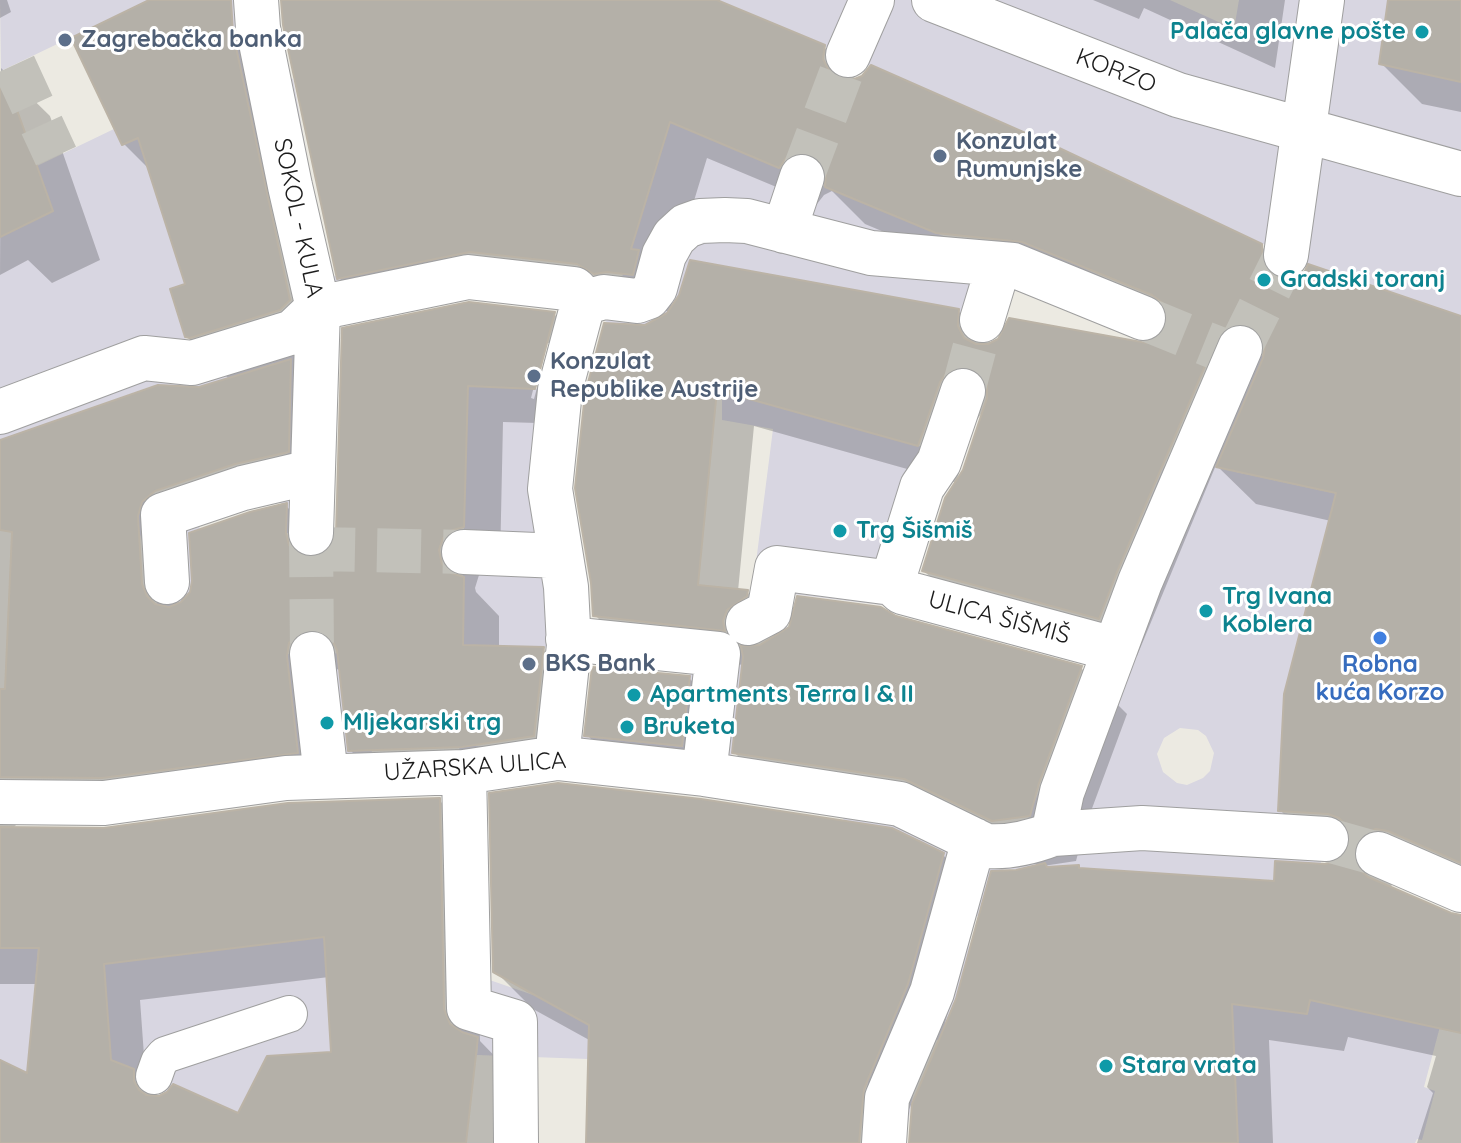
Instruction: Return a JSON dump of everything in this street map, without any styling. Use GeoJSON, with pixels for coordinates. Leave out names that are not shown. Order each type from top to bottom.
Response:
{"type":"FeatureCollection","features":[{"type":"Feature","properties":{"kind":"street","name":"SOKOL - KULA"},"geometry":{"type":"LineString","coordinates":[[256,0],[258,28],[318,308],[311,533]]}},
{"type":"Feature","properties":{"kind":"street"},"geometry":{"type":"LineString","coordinates":[[848,55],[872,0]]}},
{"type":"Feature","properties":{"kind":"street","name":"KORZO"},"geometry":{"type":"LineString","coordinates":[[934,0],[1178,95],[1461,174]]}},
{"type":"Feature","properties":{"kind":"street"},"geometry":{"type":"LineString","coordinates":[[1286,255],[1322,0]]}},
{"type":"Feature","properties":{"kind":"street"},"geometry":{"type":"LineString","coordinates":[[784,231],[802,177]]}},
{"type":"Feature","properties":{"kind":"street"},"geometry":{"type":"LineString","coordinates":[[557,758],[569,642],[566,587],[550,489],[560,390],[586,302],[604,297],[637,301],[648,297],[655,288],[664,255],[674,237],[686,226],[700,221],[747,221],[871,253],[1013,265],[1143,318]]}},
{"type":"Feature","properties":{"kind":"street"},"geometry":{"type":"LineString","coordinates":[[982,320],[999,264]]}},
{"type":"Feature","properties":{"kind":"street"},"geometry":{"type":"LineString","coordinates":[[0,412],[144,358],[192,363],[293,332],[318,308],[468,277],[574,289],[586,302]]}},
{"type":"Feature","properties":{"kind":"street"},"geometry":{"type":"LineString","coordinates":[[1233,352],[1140,582],[1044,837],[1142,828],[1326,839]]}},
{"type":"Feature","properties":{"kind":"street"},"geometry":{"type":"LineString","coordinates":[[897,587],[922,487],[939,462],[963,391]]}},
{"type":"Feature","properties":{"kind":"street"},"geometry":{"type":"LineString","coordinates":[[167,582],[163,515],[243,488],[311,472]]}},
{"type":"Feature","properties":{"kind":"street"},"geometry":{"type":"LineString","coordinates":[[464,552],[560,556]]}},
{"type":"Feature","properties":{"kind":"street","name":"ULICA ŠIŠMIŠ"},"geometry":{"type":"LineString","coordinates":[[732,643],[769,612],[777,568],[897,587],[1095,644]]}},
{"type":"Feature","properties":{"kind":"street"},"geometry":{"type":"LineString","coordinates":[[569,642],[732,643],[704,774]]}},
{"type":"Feature","properties":{"kind":"street"},"geometry":{"type":"LineString","coordinates":[[312,654],[326,776]]}},
{"type":"Feature","properties":{"kind":"street","name":"UŽARSKA ULICA"},"geometry":{"type":"LineString","coordinates":[[0,802],[104,803],[286,778],[464,772],[557,758],[704,774],[900,804],[986,846],[1000,847],[1044,837]]}},
{"type":"Feature","properties":{"kind":"street"},"geometry":{"type":"LineString","coordinates":[[464,772],[469,1008],[515,1022],[516,1143]]}},
{"type":"Feature","properties":{"kind":"street"},"geometry":{"type":"LineString","coordinates":[[884,1143],[887,1098],[932,992],[974,840]]}},
{"type":"Feature","properties":{"kind":"street"},"geometry":{"type":"LineString","coordinates":[[1378,854],[1461,890]]}},
{"type":"Feature","properties":{"kind":"lane"},"geometry":{"type":"LineString","coordinates":[[154,1076],[165,1055],[289,1014]]}},
{"type":"Feature","properties":{"kind":"shaded area"},"geometry":{"type":"Polygon","coordinates":[[[0,0],[149,0],[1,71],[0,0]]]}},
{"type":"Feature","properties":{"kind":"shaded area"},"geometry":{"type":"Polygon","coordinates":[[[196,0],[278,0],[277,24],[289,78],[293,79],[329,277],[447,258],[446,270],[619,287],[649,191],[665,110],[736,150],[965,245],[1017,237],[1150,299],[1136,337],[1011,289],[998,323],[937,310],[937,305],[696,261],[676,361],[598,317],[567,437],[577,736],[683,747],[692,648],[745,653],[731,759],[863,776],[948,803],[946,809],[1006,830],[1028,819],[1094,649],[1123,564],[1162,471],[1225,344],[1284,363],[1236,472],[1421,512],[1284,694],[1278,811],[1328,826],[1317,883],[1111,870],[1307,1013],[1314,988],[1442,1019],[1424,1087],[1435,1091],[1422,1140],[1417,1139],[1415,1143],[1238,1143],[1235,1073],[1090,1059],[1079,865],[998,870],[1001,916],[972,916],[963,1011],[987,1046],[923,1038],[906,1134],[895,1143],[862,1143],[870,1061],[843,814],[596,769],[471,787],[478,976],[565,1006],[621,1042],[615,1065],[588,1059],[477,1055],[478,1045],[456,1042],[459,1020],[455,783],[208,779],[199,684],[240,758],[281,756],[284,654],[368,653],[372,756],[460,756],[459,745],[545,750],[556,648],[461,645],[466,438],[463,386],[551,389],[569,292],[477,282],[337,324],[334,333],[334,533],[281,533],[281,499],[199,516],[203,627],[160,636],[155,582],[131,506],[180,488],[289,462],[280,409],[289,404],[274,363],[157,404],[150,387],[0,440],[0,234],[53,211],[37,166],[114,129],[122,145],[151,132],[185,284],[170,290],[188,346],[306,309],[236,91],[196,0]],[[1180,728],[1164,738],[1157,754],[1163,772],[1177,783],[1187,785],[1210,771],[1214,753],[1206,736],[1198,730],[1180,728]]]}},
{"type":"Feature","properties":{"kind":"shaded area"},"geometry":{"type":"Polygon","coordinates":[[[717,0],[1170,0],[1234,29],[1239,0],[1388,0],[1461,82],[1461,316],[1306,264],[1055,146],[717,0]]]}},
{"type":"Feature","properties":{"kind":"shaded area","name":"Trg Šišmiš"},"geometry":{"type":"Polygon","coordinates":[[[722,392],[930,449],[898,607],[793,594],[785,637],[747,633],[773,429],[722,420],[722,392]]]}},
{"type":"Feature","properties":{"kind":"shaded area"},"geometry":{"type":"Polygon","coordinates":[[[345,913],[336,1075],[321,1052],[267,1056],[243,1104],[298,1137],[162,1103],[166,1081],[140,1071],[130,1090],[39,1079],[0,1060],[0,948],[38,948],[32,1022],[108,1027],[104,954],[164,957],[306,939],[345,913]]]}},
{"type":"Feature","properties":{"kind":"building"},"geometry":{"type":"Polygon","coordinates":[[[149,0],[231,0],[233,33],[290,300],[280,310],[190,338],[185,337],[170,289],[185,284],[138,138],[122,145],[71,38],[149,0]]]}},
{"type":"Feature","properties":{"kind":"building"},"geometry":{"type":"Polygon","coordinates":[[[281,0],[717,0],[825,45],[823,59],[828,69],[839,78],[852,80],[862,76],[871,65],[1055,146],[1262,244],[1263,265],[1270,274],[1282,280],[1296,278],[1308,264],[1461,316],[1461,863],[1388,831],[1376,829],[1363,834],[1355,845],[1353,856],[1358,868],[1368,877],[1461,915],[1461,1033],[1310,1000],[1307,1014],[1232,1004],[1238,1143],[909,1143],[912,1104],[956,999],[991,871],[1016,870],[1045,863],[1047,867],[1079,865],[1079,868],[1274,881],[1275,861],[1325,864],[1338,861],[1347,852],[1351,840],[1349,829],[1339,818],[1328,814],[1278,811],[1284,694],[1336,493],[1216,467],[1263,358],[1265,346],[1260,334],[1250,325],[1238,323],[1226,328],[1217,338],[1099,619],[922,571],[945,498],[963,470],[987,398],[987,385],[982,375],[972,368],[959,366],[947,372],[940,382],[918,446],[717,390],[698,585],[748,590],[747,596],[727,610],[723,621],[725,631],[593,616],[591,583],[575,488],[585,394],[604,323],[645,325],[667,313],[679,295],[690,260],[959,309],[958,326],[964,338],[976,344],[988,344],[998,339],[1009,318],[1147,343],[1159,337],[1166,328],[1168,315],[1163,303],[1152,295],[1022,242],[936,233],[825,187],[826,171],[820,160],[811,154],[796,153],[786,158],[779,168],[670,122],[631,249],[639,250],[633,275],[594,274],[577,264],[470,252],[337,279],[283,25],[281,0]]]}},
{"type":"Feature","properties":{"kind":"building","name":"Palača glavne pošte"},"geometry":{"type":"Polygon","coordinates":[[[1388,0],[1461,0],[1461,82],[1379,64],[1388,0]]]}},
{"type":"Feature","properties":{"kind":"building"},"geometry":{"type":"Polygon","coordinates":[[[7,82],[53,211],[0,237],[0,83],[7,82]]]}},
{"type":"Feature","properties":{"kind":"building"},"geometry":{"type":"Polygon","coordinates":[[[469,302],[555,312],[535,389],[468,386],[464,527],[453,530],[443,538],[439,550],[442,564],[451,573],[464,577],[463,645],[544,647],[534,736],[462,747],[348,751],[337,650],[323,631],[310,629],[297,634],[289,643],[287,656],[298,753],[102,778],[0,777],[0,689],[5,689],[12,532],[0,530],[0,440],[158,385],[199,387],[291,359],[289,452],[235,464],[155,491],[142,502],[138,516],[142,584],[155,604],[169,607],[181,602],[190,592],[189,533],[287,503],[286,533],[289,545],[297,554],[311,558],[323,555],[332,547],[336,534],[342,328],[469,302]]]}},
{"type":"Feature","properties":{"kind":"building"},"geometry":{"type":"Polygon","coordinates":[[[797,596],[881,607],[896,616],[1082,666],[1030,816],[992,821],[904,779],[732,753],[743,657],[741,646],[760,645],[789,627],[797,596]]]}},
{"type":"Feature","properties":{"kind":"building","name":"Apartments Terra I & II"},"geometry":{"type":"Polygon","coordinates":[[[592,667],[690,676],[682,746],[584,736],[592,667]]]}},
{"type":"Feature","properties":{"kind":"building"},"geometry":{"type":"Polygon","coordinates":[[[558,783],[701,799],[892,828],[944,853],[908,984],[864,1089],[859,1143],[586,1143],[589,1025],[493,972],[489,793],[558,783]]]}},
{"type":"Feature","properties":{"kind":"building"},"geometry":{"type":"Polygon","coordinates":[[[440,798],[444,1009],[450,1024],[478,1037],[466,1143],[0,1143],[0,1060],[27,1073],[39,948],[0,948],[0,827],[104,828],[288,803],[440,798]],[[324,937],[104,964],[111,1060],[134,1069],[134,1081],[146,1095],[159,1096],[173,1084],[238,1113],[267,1056],[331,1052],[324,937]]]}},
{"type":"Feature","properties":{"kind":"tunnel"},"geometry":{"type":"LineString","coordinates":[[802,177],[848,55]]}},
{"type":"Feature","properties":{"kind":"tunnel"},"geometry":{"type":"LineString","coordinates":[[14,65],[56,156]]}},
{"type":"Feature","properties":{"kind":"tunnel"},"geometry":{"type":"LineString","coordinates":[[1240,348],[1286,255]]}},
{"type":"Feature","properties":{"kind":"tunnel"},"geometry":{"type":"LineString","coordinates":[[1143,318],[1222,350]]}},
{"type":"Feature","properties":{"kind":"tunnel"},"geometry":{"type":"LineString","coordinates":[[963,391],[982,320]]}},
{"type":"Feature","properties":{"kind":"tunnel"},"geometry":{"type":"LineString","coordinates":[[311,533],[312,654]]}},
{"type":"Feature","properties":{"kind":"tunnel"},"geometry":{"type":"LineString","coordinates":[[311,549],[464,552]]}},
{"type":"Feature","properties":{"kind":"tunnel"},"geometry":{"type":"LineString","coordinates":[[1328,840],[1378,854]]}},
{"type":"Feature","properties":{"kind":"place","name":"Palača glavne pošte"},"geometry":{"type":"Point","coordinates":[1422,32]}},
{"type":"Feature","properties":{"kind":"place","name":"Zagrebačka banka"},"geometry":{"type":"Point","coordinates":[65,40]}},
{"type":"Feature","properties":{"kind":"place","name":"Konzulat Rumunjske"},"geometry":{"type":"Point","coordinates":[940,156]}},
{"type":"Feature","properties":{"kind":"place","name":"Gradski toranj"},"geometry":{"type":"Point","coordinates":[1264,280]}},
{"type":"Feature","properties":{"kind":"place","name":"Konzulat Republike Austrije"},"geometry":{"type":"Point","coordinates":[534,376]}},
{"type":"Feature","properties":{"kind":"place","name":"Trg Šišmiš"},"geometry":{"type":"Point","coordinates":[840,531]}},
{"type":"Feature","properties":{"kind":"place","name":"Trg Ivana Koblera"},"geometry":{"type":"Point","coordinates":[1206,611]}},
{"type":"Feature","properties":{"kind":"place","name":"Robna kuća Korzo"},"geometry":{"type":"Point","coordinates":[1380,638]}},
{"type":"Feature","properties":{"kind":"place","name":"BKS Bank"},"geometry":{"type":"Point","coordinates":[529,664]}},
{"type":"Feature","properties":{"kind":"place","name":"Apartments Terra I & II"},"geometry":{"type":"Point","coordinates":[634,695]}},
{"type":"Feature","properties":{"kind":"place","name":"Mljekarski trg"},"geometry":{"type":"Point","coordinates":[327,723]}},
{"type":"Feature","properties":{"kind":"place","name":"Bruketa"},"geometry":{"type":"Point","coordinates":[627,727]}},
{"type":"Feature","properties":{"kind":"place","name":"Stara vrata"},"geometry":{"type":"Point","coordinates":[1106,1066]}}]}
